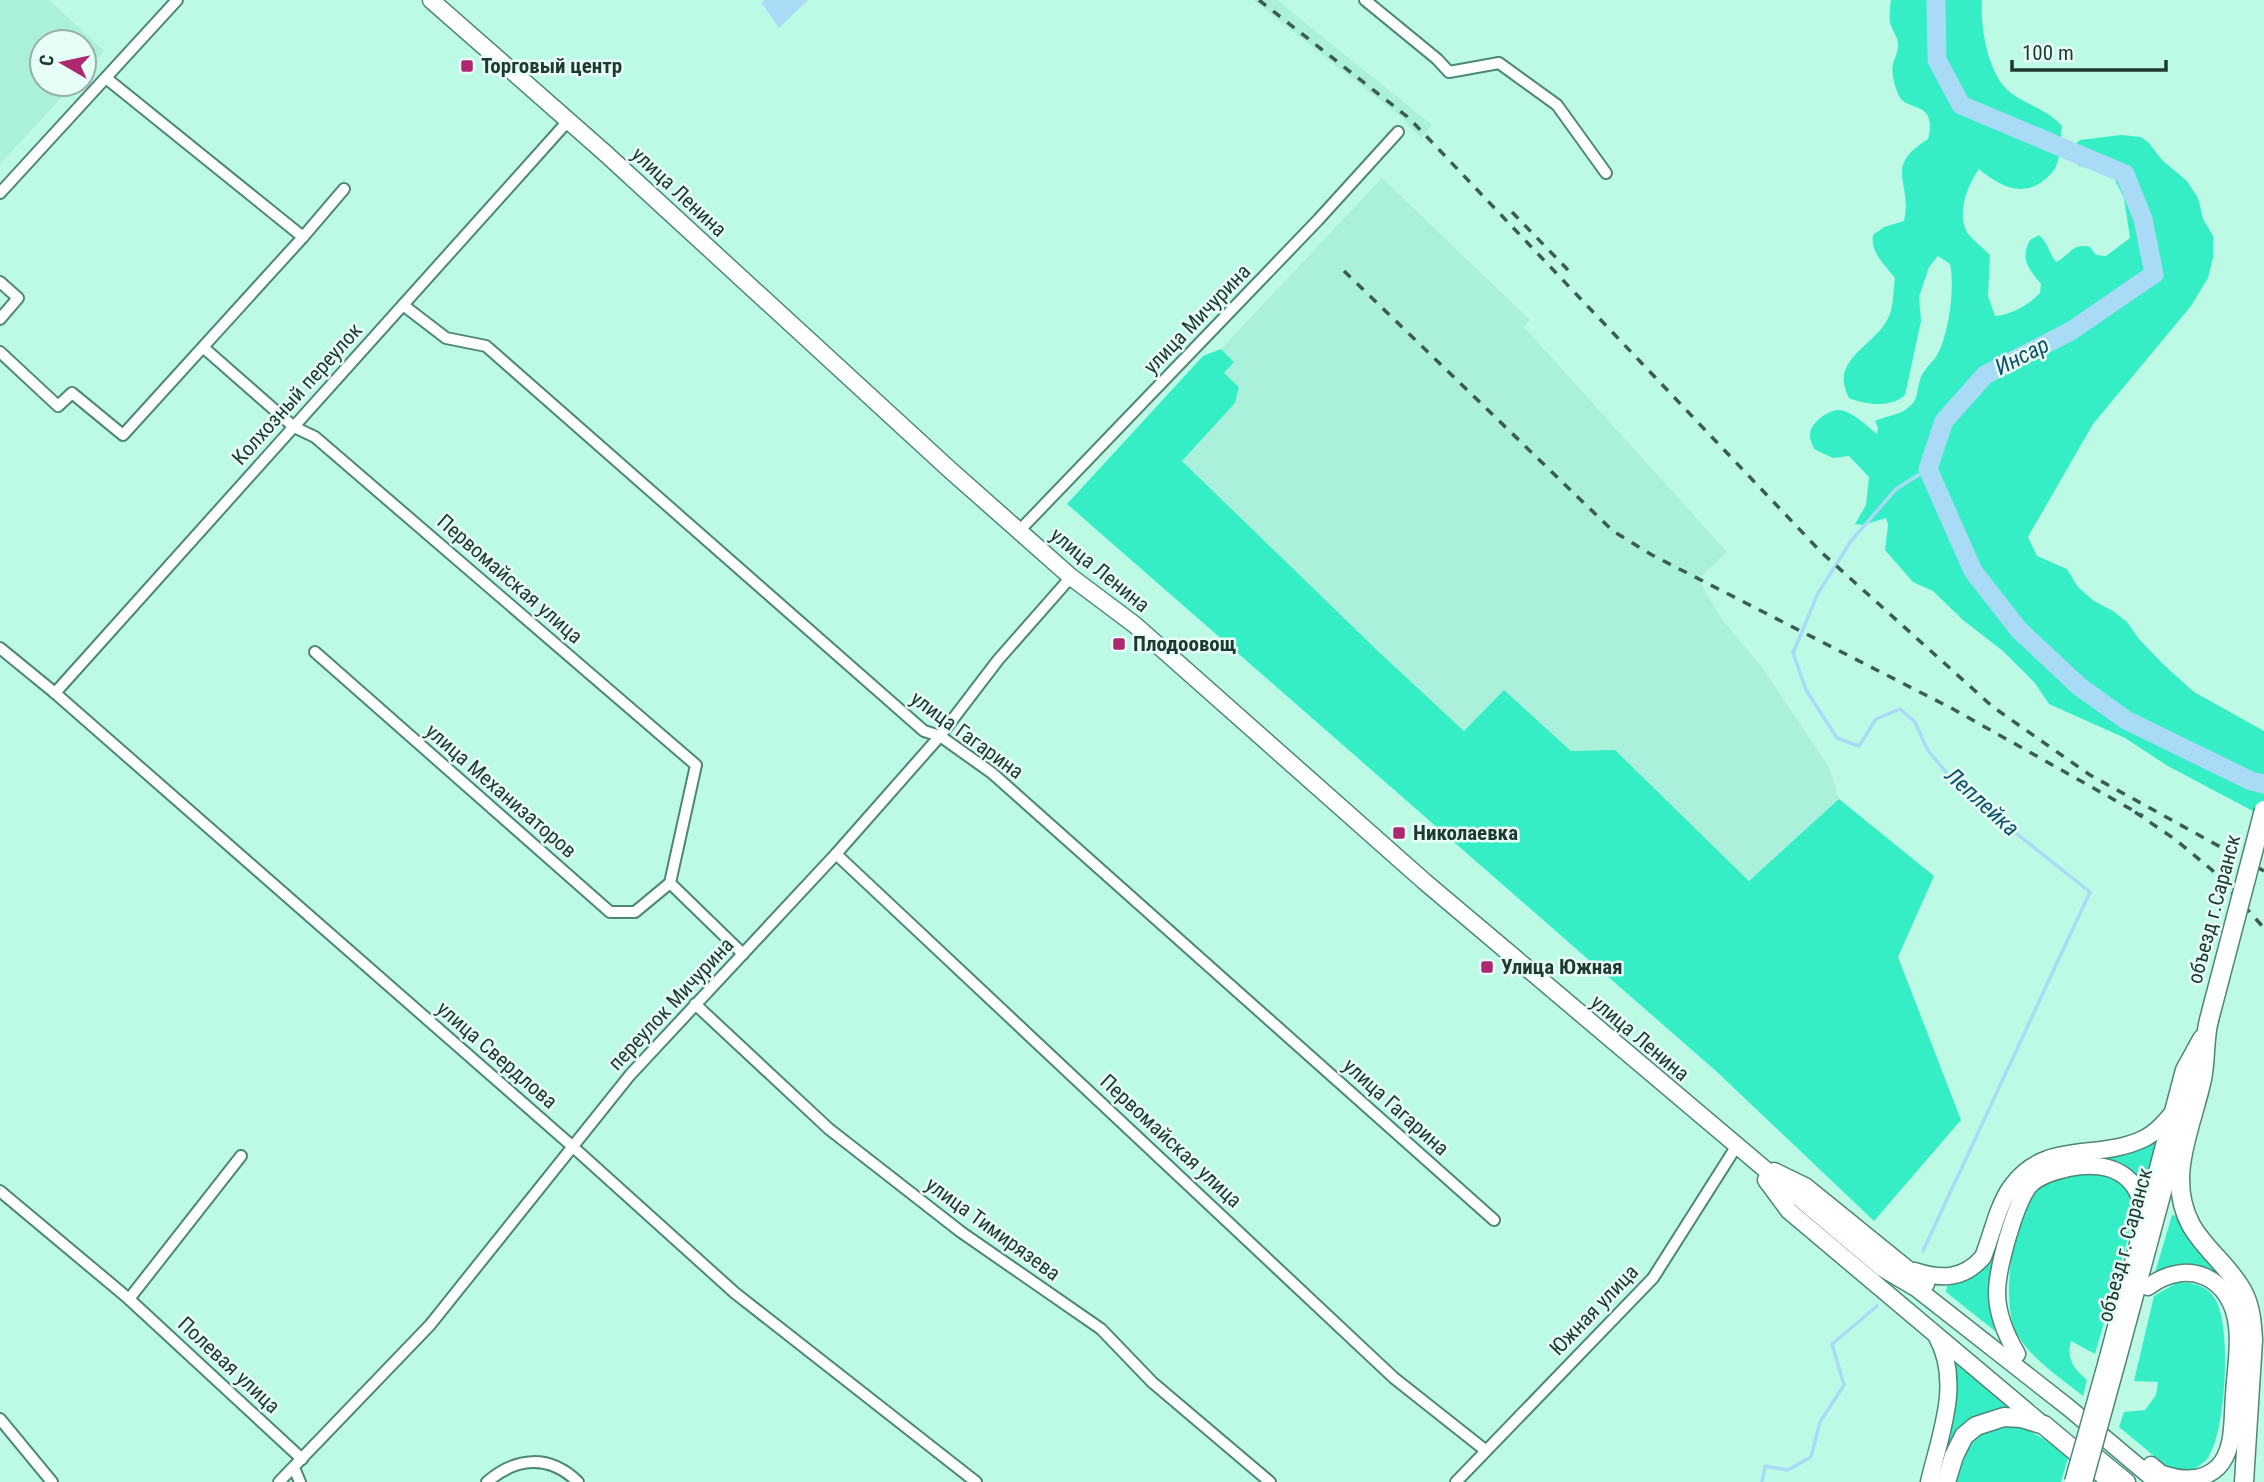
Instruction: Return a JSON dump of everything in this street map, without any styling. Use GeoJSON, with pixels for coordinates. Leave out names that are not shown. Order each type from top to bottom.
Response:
{"type":"FeatureCollection","features":[{"type":"Feature","properties":{"kind":"main road","name":"улица Ленина"},"geometry":{"type":"LineString","coordinates":[[431,0],[626,171],[949,469],[1071,577],[1135,625],[1425,883],[1882,1268]]}},
{"type":"Feature","properties":{"kind":"main road","name":"объезд г.Саранск"},"geometry":{"type":"LineString","coordinates":[[2208,1025],[2264,810]]}},
{"type":"Feature","properties":{"kind":"main road"},"geometry":{"type":"LineString","coordinates":[[2095,1482],[2145,1222],[2186,1070],[2208,1025]]}},
{"type":"Feature","properties":{"kind":"main road"},"geometry":{"type":"LineString","coordinates":[[2074,1482],[2117,1362],[2148,1287],[2203,1076],[2208,1025]]}},
{"type":"Feature","properties":{"kind":"main road","name":"объезд г. Саранск"},"geometry":{"type":"LineString","coordinates":[[2084,1482],[2208,1025]]}},
{"type":"Feature","properties":{"kind":"main road"},"geometry":{"type":"LineString","coordinates":[[1904,1267],[1938,1277],[1954,1277],[1965,1273],[1983,1257],[2009,1189],[2022,1173],[2035,1163],[2048,1158],[2124,1146],[2143,1139],[2175,1111]]}},
{"type":"Feature","properties":{"kind":"main road"},"geometry":{"type":"LineString","coordinates":[[1750,1158],[1805,1186],[2017,1354],[2164,1479]]}},
{"type":"Feature","properties":{"kind":"main road"},"geometry":{"type":"LineString","coordinates":[[1750,1158],[1789,1211],[2112,1482]]}},
{"type":"Feature","properties":{"kind":"main road"},"geometry":{"type":"LineString","coordinates":[[2017,1354],[2006,1336],[1997,1294],[2010,1231],[2021,1200],[2031,1185],[2043,1176],[2059,1170],[2093,1166],[2109,1168],[2136,1185],[2143,1204],[2145,1222]]}},
{"type":"Feature","properties":{"kind":"main road"},"geometry":{"type":"LineString","coordinates":[[2179,1167],[2179,1185],[2190,1222],[2209,1252],[2227,1269],[2243,1292],[2251,1318],[2253,1340],[2244,1482]]}},
{"type":"Feature","properties":{"kind":"main road"},"geometry":{"type":"LineString","coordinates":[[1882,1268],[1924,1294],[2164,1479],[2189,1480],[2218,1467],[2224,1458],[2231,1435],[2237,1324],[2229,1299],[2209,1278],[2196,1273],[2169,1274],[2148,1287]]}},
{"type":"Feature","properties":{"kind":"main road"},"geometry":{"type":"LineString","coordinates":[[1882,1268],[1909,1299],[2127,1482]]}},
{"type":"Feature","properties":{"kind":"main road"},"geometry":{"type":"LineString","coordinates":[[1929,1482],[1949,1394],[1947,1361],[1934,1332]]}},
{"type":"Feature","properties":{"kind":"main road"},"geometry":{"type":"LineString","coordinates":[[1946,1482],[1954,1455],[1964,1436],[1976,1426],[2004,1417],[2021,1418],[2044,1425]]}},
{"type":"Feature","properties":{"kind":"street"},"geometry":{"type":"LineString","coordinates":[[0,193],[177,0]]}},
{"type":"Feature","properties":{"kind":"street"},"geometry":{"type":"LineString","coordinates":[[1365,0],[1437,59],[1448,72],[1499,64],[1557,105],[1606,173]]}},
{"type":"Feature","properties":{"kind":"street"},"geometry":{"type":"LineString","coordinates":[[106,78],[303,237]]}},
{"type":"Feature","properties":{"kind":"street","name":"Колхозный переулок"},"geometry":{"type":"LineString","coordinates":[[55,693],[568,121]]}},
{"type":"Feature","properties":{"kind":"street","name":"улица Мичурина"},"geometry":{"type":"LineString","coordinates":[[1020,530],[1318,220],[1398,132]]}},
{"type":"Feature","properties":{"kind":"street"},"geometry":{"type":"LineString","coordinates":[[0,352],[58,406],[72,393],[124,435],[344,189]]}},
{"type":"Feature","properties":{"kind":"street"},"geometry":{"type":"LineString","coordinates":[[0,282],[18,298],[0,318]]}},
{"type":"Feature","properties":{"kind":"street","name":"улица Гагарина"},"geometry":{"type":"LineString","coordinates":[[403,305],[446,338],[486,346],[924,731],[940,736],[992,773],[1494,1220]]}},
{"type":"Feature","properties":{"kind":"street","name":"Первомайская улица"},"geometry":{"type":"LineString","coordinates":[[204,348],[294,427],[315,437],[696,765],[670,883]]}},
{"type":"Feature","properties":{"kind":"street","name":"переулок Мичурина"},"geometry":{"type":"LineString","coordinates":[[298,1463],[430,1325],[630,1075],[836,853],[940,736],[998,660],[1071,577]]}},
{"type":"Feature","properties":{"kind":"street","name":"улица Свердлова"},"geometry":{"type":"LineString","coordinates":[[0,648],[55,693],[572,1146],[735,1293],[976,1482]]}},
{"type":"Feature","properties":{"kind":"street","name":"улица Механизаторов"},"geometry":{"type":"LineString","coordinates":[[314,652],[610,912],[635,912],[670,883]]}},
{"type":"Feature","properties":{"kind":"street","name":"Первомайская улица"},"geometry":{"type":"LineString","coordinates":[[836,853],[1394,1378],[1485,1450]]}},
{"type":"Feature","properties":{"kind":"street"},"geometry":{"type":"LineString","coordinates":[[670,883],[743,954]]}},
{"type":"Feature","properties":{"kind":"street","name":"улица Тимирязева"},"geometry":{"type":"LineString","coordinates":[[695,1004],[829,1129],[961,1232],[1101,1329],[1152,1382],[1270,1482]]}},
{"type":"Feature","properties":{"kind":"street","name":"Южная улица"},"geometry":{"type":"LineString","coordinates":[[1456,1482],[1653,1278],[1736,1147]]}},
{"type":"Feature","properties":{"kind":"street"},"geometry":{"type":"LineString","coordinates":[[129,1299],[241,1156]]}},
{"type":"Feature","properties":{"kind":"street","name":"Полевая улица"},"geometry":{"type":"LineString","coordinates":[[0,1191],[129,1299],[298,1463]]}},
{"type":"Feature","properties":{"kind":"street"},"geometry":{"type":"LineString","coordinates":[[0,1419],[52,1482]]}},
{"type":"Feature","properties":{"kind":"street"},"geometry":{"type":"LineString","coordinates":[[487,1482],[508,1467],[533,1461],[555,1466],[578,1482]]}},
{"type":"Feature","properties":{"kind":"street"},"geometry":{"type":"LineString","coordinates":[[279,1482],[298,1463]]}},
{"type":"Feature","properties":{"kind":"street"},"geometry":{"type":"LineString","coordinates":[[298,1463],[300,1482]]}},
{"type":"Feature","properties":{"kind":"shaded area"},"geometry":{"type":"Polygon","coordinates":[[[0,0],[49,0],[79,28],[28,28],[28,98],[61,98],[0,164],[0,0]]]}},
{"type":"Feature","properties":{"kind":"shaded area"},"geometry":{"type":"Polygon","coordinates":[[[1253,0],[1277,0],[1432,125],[1421,138],[1401,117],[1253,0]]]}},
{"type":"Feature","properties":{"kind":"shaded area"},"geometry":{"type":"Polygon","coordinates":[[[98,45],[104,51],[98,58],[98,45]]]}},
{"type":"Feature","properties":{"kind":"shaded area"},"geometry":{"type":"Polygon","coordinates":[[[1382,178],[1530,320],[1524,327],[1727,552],[1698,579],[1723,621],[1761,666],[1829,767],[1839,799],[1749,881],[1615,751],[1571,751],[1504,690],[1464,731],[1182,461],[1235,403],[1239,387],[1224,373],[1234,362],[1221,349],[1382,178]]]}},
{"type":"Feature","properties":{"kind":"green space"},"geometry":{"type":"Polygon","coordinates":[[[1891,0],[1982,0],[1984,37],[1996,75],[2011,93],[2062,126],[2057,164],[2043,181],[2026,189],[2018,189],[1994,180],[1979,169],[1967,192],[1963,210],[1965,228],[1990,255],[1988,296],[1995,316],[2019,309],[2040,293],[2041,284],[2029,268],[2026,258],[2030,240],[2039,235],[2056,262],[2079,246],[2090,247],[2096,255],[2106,256],[2130,238],[2124,198],[2110,170],[2079,166],[2071,157],[2072,147],[2080,140],[2121,135],[2141,137],[2162,160],[2187,181],[2198,198],[2203,219],[2213,236],[2213,257],[2208,278],[2191,306],[2093,424],[2028,537],[2037,556],[2067,569],[2078,587],[2127,622],[2139,639],[2194,692],[2264,731],[2264,817],[2168,766],[2125,738],[2049,704],[2035,683],[2003,651],[1963,620],[1933,591],[1913,582],[1885,550],[1888,525],[1886,518],[1863,525],[1855,524],[1866,505],[1869,477],[1849,456],[1833,458],[1814,449],[1810,437],[1811,429],[1826,414],[1836,410],[1850,413],[1877,434],[1875,421],[1900,413],[1910,406],[1916,399],[1922,374],[1937,355],[1948,323],[1952,285],[1950,264],[1938,256],[1929,267],[1919,297],[1921,321],[1905,395],[1886,404],[1849,398],[1844,384],[1849,363],[1883,327],[1893,302],[1895,278],[1876,253],[1873,235],[1884,227],[1904,221],[1906,207],[1903,167],[1906,158],[1914,149],[1928,139],[1930,127],[1925,112],[1903,101],[1896,89],[1893,64],[1898,46],[1890,22],[1891,0]]]}},
{"type":"Feature","properties":{"kind":"green space"},"geometry":{"type":"Polygon","coordinates":[[[1221,349],[1234,362],[1224,373],[1239,387],[1235,403],[1182,461],[1464,731],[1504,690],[1571,751],[1615,750],[1749,881],[1839,799],[1934,876],[1898,957],[1961,1120],[1874,1221],[1716,1071],[1067,504],[1203,356],[1221,349]]]}},
{"type":"Feature","properties":{"kind":"green space"},"geometry":{"type":"Polygon","coordinates":[[[2157,1140],[2161,1141],[2150,1186],[2144,1185],[2121,1165],[2092,1158],[2142,1148],[2157,1140]]]}},
{"type":"Feature","properties":{"kind":"green space"},"geometry":{"type":"Polygon","coordinates":[[[2097,1173],[2125,1184],[2135,1214],[2095,1354],[2071,1341],[2072,1363],[2087,1380],[2083,1396],[2038,1360],[2017,1334],[2009,1301],[2009,1280],[2016,1236],[2031,1199],[2041,1187],[2060,1177],[2097,1173]]]}},
{"type":"Feature","properties":{"kind":"green space"},"geometry":{"type":"Polygon","coordinates":[[[2172,1215],[2177,1216],[2226,1281],[2208,1269],[2192,1264],[2175,1265],[2155,1273],[2172,1215]]]}},
{"type":"Feature","properties":{"kind":"green space"},"geometry":{"type":"Polygon","coordinates":[[[1995,1251],[1989,1291],[1995,1331],[1946,1292],[1947,1286],[1963,1282],[1981,1270],[1995,1251]]]}},
{"type":"Feature","properties":{"kind":"green space"},"geometry":{"type":"Polygon","coordinates":[[[2178,1282],[2199,1286],[2212,1294],[2224,1331],[2225,1378],[2220,1424],[2209,1456],[2193,1470],[2171,1470],[2119,1427],[2124,1412],[2145,1410],[2156,1395],[2158,1382],[2134,1381],[2154,1296],[2178,1282]]]}},
{"type":"Feature","properties":{"kind":"green space"},"geometry":{"type":"Polygon","coordinates":[[[1959,1360],[2009,1402],[2008,1409],[1986,1413],[1970,1422],[1940,1465],[1955,1401],[1954,1364],[1959,1360]]]}},
{"type":"Feature","properties":{"kind":"green space"},"geometry":{"type":"Polygon","coordinates":[[[1997,1425],[2020,1426],[2059,1447],[2068,1458],[2061,1482],[1953,1482],[1959,1460],[1973,1435],[1997,1425]]]}},
{"type":"Feature","properties":{"kind":"water"},"geometry":{"type":"Polygon","coordinates":[[[764,0],[808,0],[779,28],[762,3],[764,0]]]}},
{"type":"Feature","properties":{"kind":"waterway","name":"Инсар"},"geometry":{"type":"LineString","coordinates":[[1936,0],[1937,60],[1961,105],[2125,174],[2143,219],[2154,274],[2071,331],[1985,375],[1944,421],[1928,469],[1973,571],[2019,630],[2080,687],[2126,720],[2251,781],[2264,784]]}},
{"type":"Feature","properties":{"kind":"waterway","name":"Леплейка"},"geometry":{"type":"LineString","coordinates":[[1923,1251],[2090,892],[1959,788],[1927,749],[1915,722],[1900,709],[1876,719],[1859,746],[1837,738],[1806,690],[1793,653],[1818,593],[1851,541],[1896,489],[1928,469]]}},
{"type":"Feature","properties":{"kind":"waterway","name":"Леплейка"},"geometry":{"type":"LineString","coordinates":[[1762,1482],[1765,1466],[1788,1470],[1811,1457],[1820,1422],[1844,1385],[1832,1344],[1877,1306]]}},
{"type":"Feature","properties":{"kind":"railway"},"geometry":{"type":"LineString","coordinates":[[1259,0],[1409,118],[1821,552],[1993,707],[2090,775],[2264,871]]}},
{"type":"Feature","properties":{"kind":"railway"},"geometry":{"type":"LineString","coordinates":[[1512,212],[1568,270]]}},
{"type":"Feature","properties":{"kind":"railway"},"geometry":{"type":"LineString","coordinates":[[1344,271],[1613,531],[1652,555],[1953,709],[2143,816]]}},
{"type":"Feature","properties":{"kind":"railway"},"geometry":{"type":"LineString","coordinates":[[2135,812],[2176,840],[2212,870],[2264,928]]}},
{"type":"Feature","properties":{"kind":"place","name":"Торговый центр"},"geometry":{"type":"Point","coordinates":[467,66]}},
{"type":"Feature","properties":{"kind":"place","name":"Плодоовощ"},"geometry":{"type":"Point","coordinates":[1119,644]}},
{"type":"Feature","properties":{"kind":"place","name":"Николаевка"},"geometry":{"type":"Point","coordinates":[1399,833]}},
{"type":"Feature","properties":{"kind":"place","name":"Улица Южная"},"geometry":{"type":"Point","coordinates":[1487,967]}}]}
